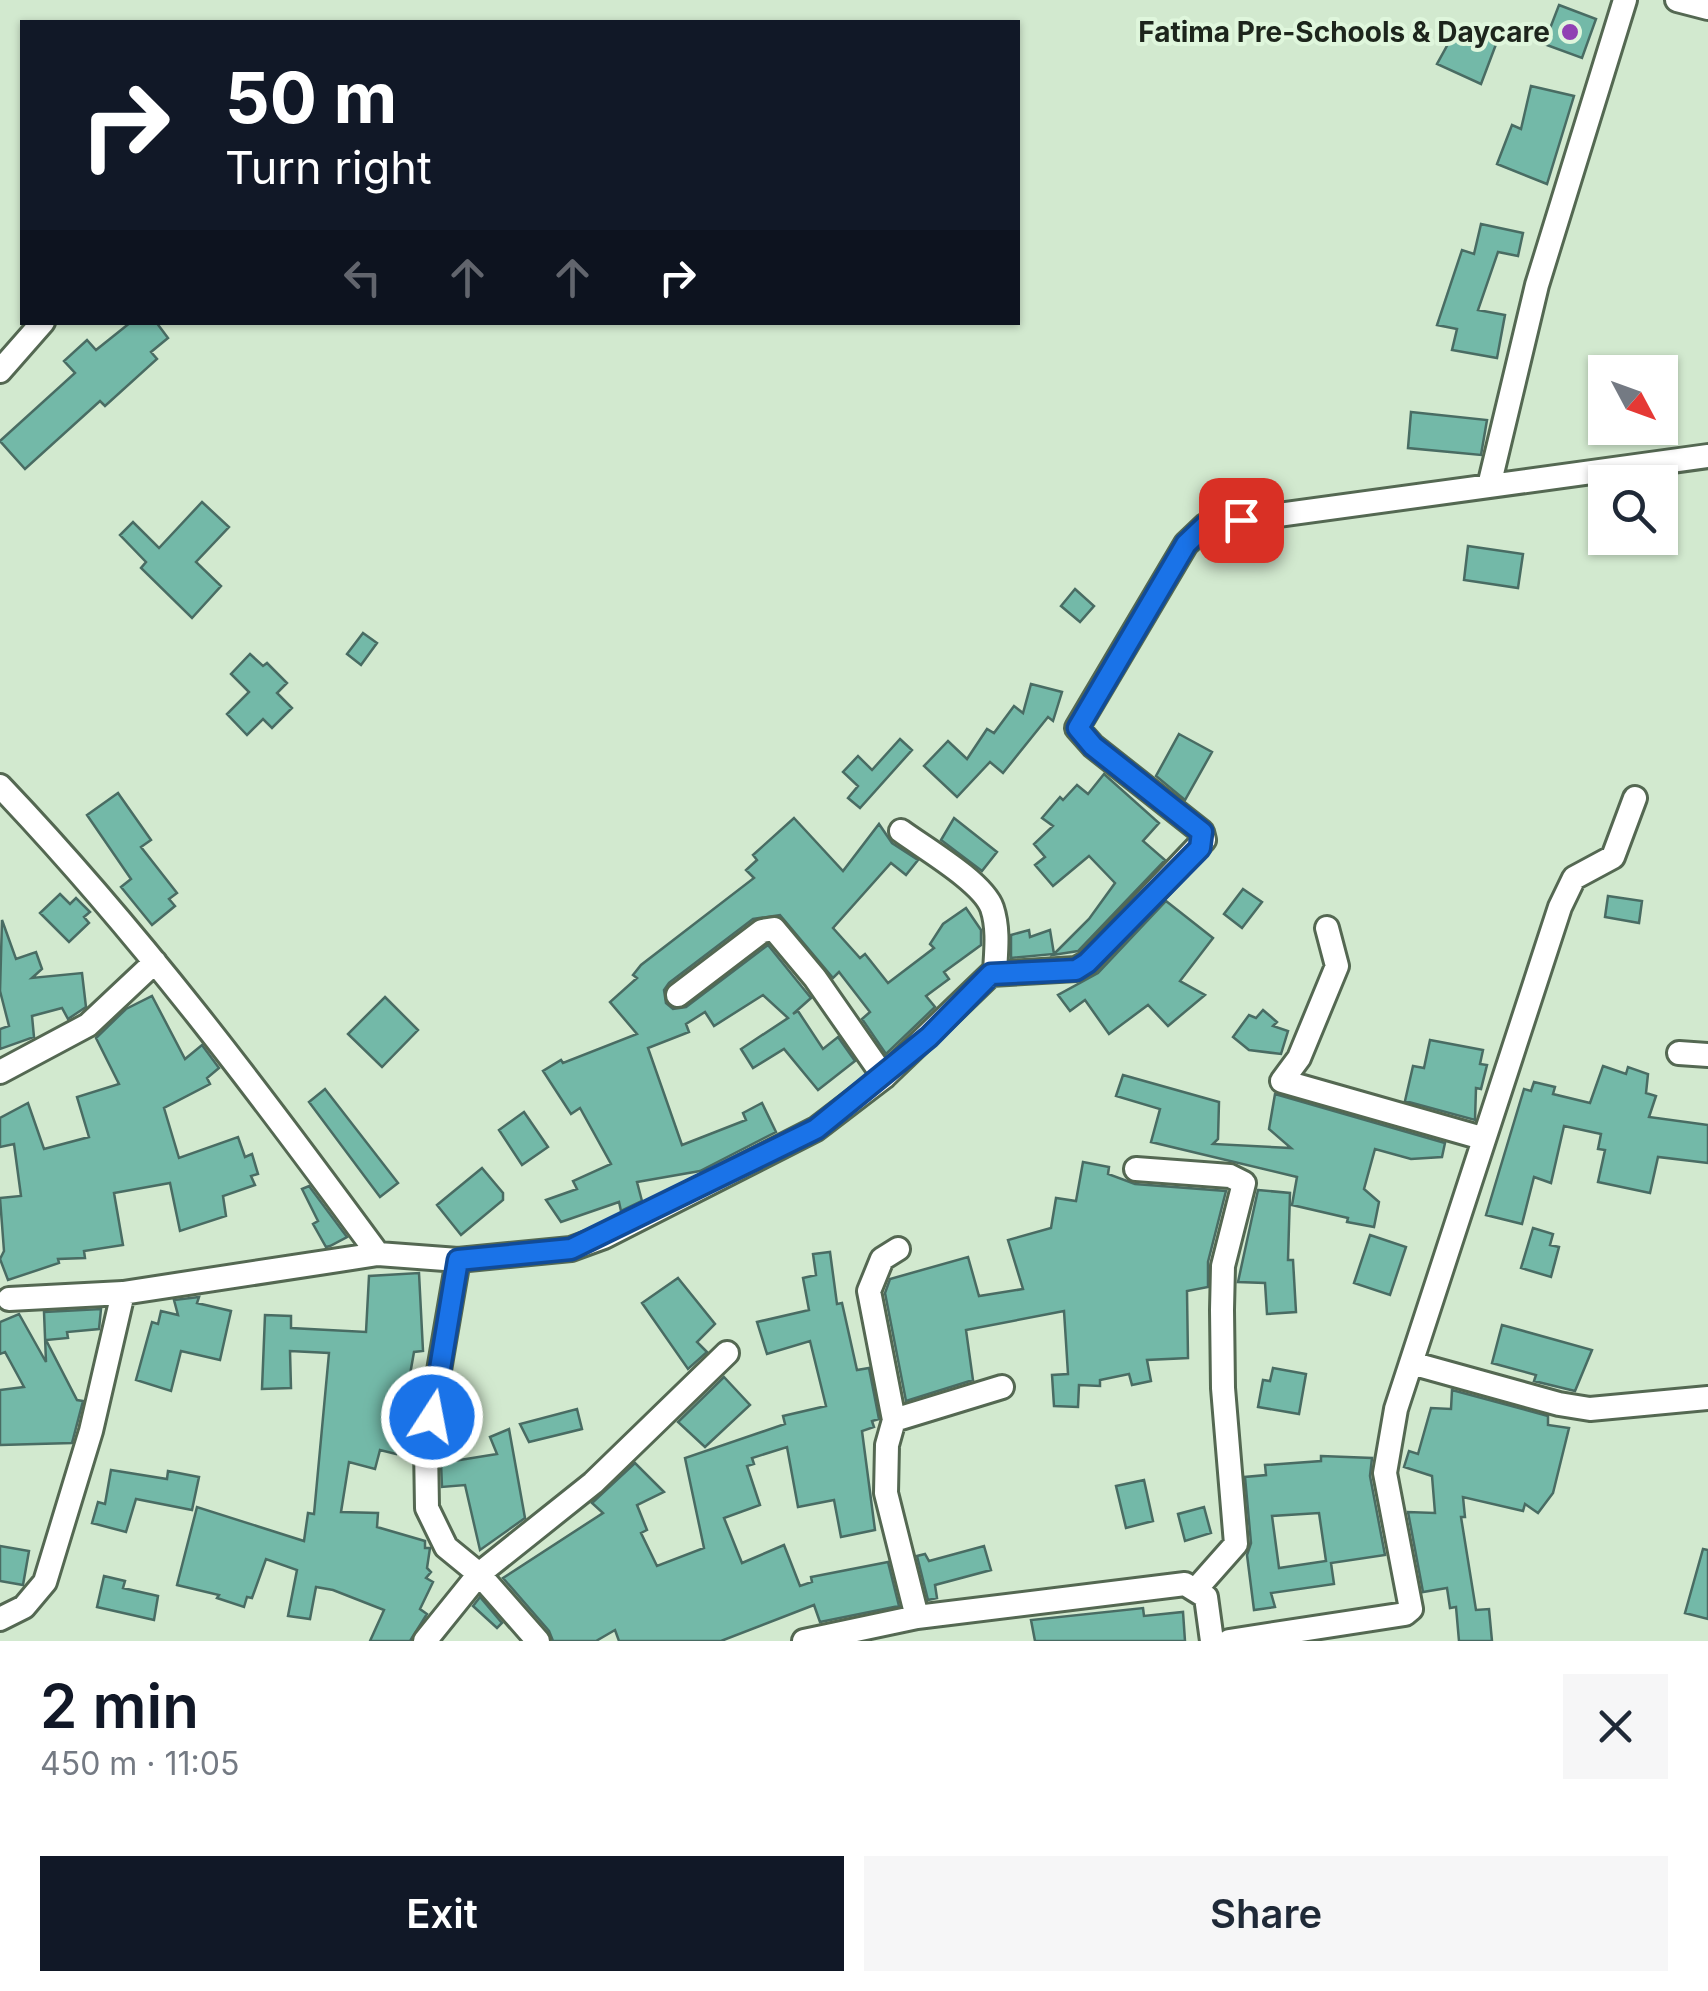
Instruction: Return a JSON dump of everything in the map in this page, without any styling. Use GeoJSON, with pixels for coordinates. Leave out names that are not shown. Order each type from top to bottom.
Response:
{"type":"FeatureCollection","features":[{"type":"Feature","properties":{"kind":"street"},"geometry":{"type":"LineString","coordinates":[[1489,486],[1537,285],[1626,0]]}},
{"type":"Feature","properties":{"kind":"street"},"geometry":{"type":"LineString","coordinates":[[1677,0],[1708,8]]}},
{"type":"Feature","properties":{"kind":"street"},"geometry":{"type":"LineString","coordinates":[[0,371],[41,325]]}},
{"type":"Feature","properties":{"kind":"street"},"geometry":{"type":"LineString","coordinates":[[9,1299],[122,1294],[378,1254],[458,1260],[571,1249],[604,1237],[816,1129],[884,1077],[995,972],[1076,970],[1087,963],[1200,848],[1202,832],[1093,746],[1078,728],[1196,532],[1206,525],[1708,456]]}},
{"type":"Feature","properties":{"kind":"street"},"geometry":{"type":"LineString","coordinates":[[0,786],[214,1032],[378,1254]]}},
{"type":"Feature","properties":{"kind":"street"},"geometry":{"type":"LineString","coordinates":[[1229,1641],[1406,1614],[1411,1609],[1385,1473],[1410,1363],[1560,907],[1574,878],[1613,857],[1635,798]]}},
{"type":"Feature","properties":{"kind":"street"},"geometry":{"type":"LineString","coordinates":[[901,830],[990,902],[996,928],[995,972]]}},
{"type":"Feature","properties":{"kind":"street"},"geometry":{"type":"LineString","coordinates":[[1327,928],[1337,966],[1299,1058],[1282,1081],[1482,1138]]}},
{"type":"Feature","properties":{"kind":"street"},"geometry":{"type":"LineString","coordinates":[[678,996],[762,932],[774,929],[816,978],[884,1077]]}},
{"type":"Feature","properties":{"kind":"street"},"geometry":{"type":"LineString","coordinates":[[0,1072],[88,1025],[155,962]]}},
{"type":"Feature","properties":{"kind":"street"},"geometry":{"type":"LineString","coordinates":[[1680,1053],[1708,1055]]}},
{"type":"Feature","properties":{"kind":"street"},"geometry":{"type":"LineString","coordinates":[[1136,1169],[1230,1176],[1244,1184],[1223,1266],[1222,1310],[1223,1388],[1236,1544],[1197,1588]]}},
{"type":"Feature","properties":{"kind":"street"},"geometry":{"type":"LineString","coordinates":[[898,1249],[882,1259],[869,1291],[894,1420],[887,1445],[886,1493],[917,1617]]}},
{"type":"Feature","properties":{"kind":"street"},"geometry":{"type":"LineString","coordinates":[[458,1260],[426,1446],[427,1508],[446,1547],[479,1574],[538,1641]]}},
{"type":"Feature","properties":{"kind":"street"},"geometry":{"type":"LineString","coordinates":[[0,1620],[24,1607],[46,1582],[91,1431],[122,1294]]}},
{"type":"Feature","properties":{"kind":"street"},"geometry":{"type":"LineString","coordinates":[[424,1641],[479,1574],[593,1483],[727,1353]]}},
{"type":"Feature","properties":{"kind":"street"},"geometry":{"type":"LineString","coordinates":[[1410,1363],[1559,1404],[1590,1408],[1708,1398]]}},
{"type":"Feature","properties":{"kind":"street"},"geometry":{"type":"LineString","coordinates":[[894,1420],[1002,1387]]}},
{"type":"Feature","properties":{"kind":"street"},"geometry":{"type":"LineString","coordinates":[[804,1641],[917,1617],[1168,1586],[1197,1588]]}},
{"type":"Feature","properties":{"kind":"street"},"geometry":{"type":"LineString","coordinates":[[1197,1588],[1211,1612],[1212,1641]]}},
{"type":"Feature","properties":{"kind":"building"},"geometry":{"type":"Polygon","coordinates":[[[1559,5],[1596,19],[1582,58],[1544,44],[1559,5]]]}},
{"type":"Feature","properties":{"kind":"building"},"geometry":{"type":"Polygon","coordinates":[[[1478,32],[1498,39],[1481,84],[1437,64],[1453,35],[1473,46],[1478,32]]]}},
{"type":"Feature","properties":{"kind":"building"},"geometry":{"type":"Polygon","coordinates":[[[1531,86],[1574,96],[1547,184],[1497,164],[1512,125],[1521,129],[1531,86]]]}},
{"type":"Feature","properties":{"kind":"building"},"geometry":{"type":"Polygon","coordinates":[[[1481,224],[1523,233],[1518,256],[1498,252],[1478,310],[1505,315],[1497,358],[1452,350],[1457,329],[1437,325],[1462,250],[1474,254],[1481,224]]]}},
{"type":"Feature","properties":{"kind":"building"},"geometry":{"type":"Polygon","coordinates":[[[127,325],[158,325],[168,338],[151,352],[157,359],[105,406],[100,401],[25,469],[0,441],[75,373],[64,361],[87,340],[96,350],[127,325]]]}},
{"type":"Feature","properties":{"kind":"building"},"geometry":{"type":"Polygon","coordinates":[[[1411,412],[1487,420],[1481,455],[1408,448],[1411,412]]]}},
{"type":"Feature","properties":{"kind":"building"},"geometry":{"type":"Polygon","coordinates":[[[202,502],[229,527],[196,562],[221,586],[192,618],[141,568],[146,562],[120,535],[133,522],[159,548],[202,502]]]}},
{"type":"Feature","properties":{"kind":"building"},"geometry":{"type":"Polygon","coordinates":[[[1468,546],[1523,554],[1518,588],[1464,580],[1468,546]]]}},
{"type":"Feature","properties":{"kind":"building"},"geometry":{"type":"Polygon","coordinates":[[[1075,589],[1094,606],[1080,622],[1061,606],[1075,589]]]}},
{"type":"Feature","properties":{"kind":"building"},"geometry":{"type":"Polygon","coordinates":[[[363,633],[377,643],[361,665],[347,654],[363,633]]]}},
{"type":"Feature","properties":{"kind":"building"},"geometry":{"type":"Polygon","coordinates":[[[250,654],[263,666],[267,663],[287,683],[277,693],[292,708],[272,728],[263,719],[247,735],[227,714],[249,692],[231,674],[250,654]]]}},
{"type":"Feature","properties":{"kind":"building"},"geometry":{"type":"Polygon","coordinates":[[[1031,684],[1062,692],[1053,721],[1048,717],[1003,773],[990,762],[957,797],[924,766],[948,741],[967,759],[987,729],[994,733],[1014,706],[1023,713],[1031,684]]]}},
{"type":"Feature","properties":{"kind":"building"},"geometry":{"type":"Polygon","coordinates":[[[1179,734],[1212,752],[1185,800],[1156,776],[1179,734]]]}},
{"type":"Feature","properties":{"kind":"building"},"geometry":{"type":"Polygon","coordinates":[[[900,739],[912,750],[860,808],[848,798],[858,786],[843,772],[858,756],[872,770],[900,739]]]}},
{"type":"Feature","properties":{"kind":"building"},"geometry":{"type":"Polygon","coordinates":[[[1104,774],[1159,823],[1143,841],[1165,860],[1078,951],[1053,955],[1089,919],[1115,883],[1089,856],[1053,886],[1035,865],[1045,857],[1034,844],[1053,826],[1042,818],[1060,797],[1063,800],[1077,785],[1088,794],[1104,774]]]}},
{"type":"Feature","properties":{"kind":"building"},"geometry":{"type":"Polygon","coordinates":[[[118,793],[151,840],[141,847],[177,893],[169,899],[175,906],[152,925],[121,887],[131,879],[87,815],[118,793]]]}},
{"type":"Feature","properties":{"kind":"building"},"geometry":{"type":"Polygon","coordinates":[[[794,818],[843,871],[879,824],[892,843],[918,860],[906,875],[891,863],[833,928],[860,958],[865,954],[888,983],[934,948],[930,944],[943,924],[966,908],[981,930],[981,945],[944,972],[949,979],[926,996],[935,1007],[886,1054],[862,1019],[870,1012],[839,972],[833,978],[780,915],[753,919],[669,983],[664,990],[666,1003],[673,1009],[686,1007],[768,945],[811,998],[793,1014],[798,1011],[823,1049],[838,1037],[855,1061],[818,1090],[784,1049],[753,1068],[741,1049],[788,1018],[763,995],[714,1026],[705,1012],[686,1024],[689,1032],[648,1048],[682,1145],[746,1120],[743,1113],[762,1103],[776,1132],[700,1171],[637,1182],[642,1201],[621,1211],[619,1202],[561,1222],[546,1200],[577,1189],[573,1181],[611,1164],[580,1108],[571,1114],[543,1071],[561,1060],[563,1063],[637,1034],[610,1002],[637,978],[633,975],[641,965],[754,878],[746,870],[757,860],[753,855],[794,818]]]}},
{"type":"Feature","properties":{"kind":"building"},"geometry":{"type":"Polygon","coordinates":[[[954,818],[997,852],[982,871],[941,840],[954,818]]]}},
{"type":"Feature","properties":{"kind":"building"},"geometry":{"type":"Polygon","coordinates":[[[1243,889],[1262,902],[1242,928],[1224,914],[1243,889]]]}},
{"type":"Feature","properties":{"kind":"building"},"geometry":{"type":"Polygon","coordinates":[[[60,894],[70,904],[76,898],[90,912],[84,917],[89,923],[69,942],[40,913],[60,894]]]}},
{"type":"Feature","properties":{"kind":"building"},"geometry":{"type":"Polygon","coordinates":[[[1608,896],[1642,901],[1639,923],[1605,917],[1608,896]]]}},
{"type":"Feature","properties":{"kind":"building"},"geometry":{"type":"Polygon","coordinates":[[[1166,901],[1213,938],[1180,981],[1205,995],[1168,1026],[1148,1005],[1109,1034],[1085,1000],[1070,1011],[1058,995],[1098,973],[1166,901]]]}},
{"type":"Feature","properties":{"kind":"building"},"geometry":{"type":"Polygon","coordinates":[[[2,920],[16,959],[36,952],[42,969],[32,978],[82,973],[86,1007],[68,1019],[62,1008],[32,1016],[34,1037],[0,1049],[0,1029],[9,1026],[0,991],[2,920]]]}},
{"type":"Feature","properties":{"kind":"building"},"geometry":{"type":"Polygon","coordinates":[[[1029,930],[1030,937],[1050,930],[1054,954],[1011,958],[1011,935],[1029,930]]]}},
{"type":"Feature","properties":{"kind":"building"},"geometry":{"type":"Polygon","coordinates":[[[152,996],[185,1059],[202,1045],[219,1068],[207,1078],[210,1084],[164,1108],[179,1158],[238,1137],[245,1157],[252,1154],[258,1174],[251,1176],[255,1185],[223,1196],[226,1216],[180,1231],[170,1183],[114,1193],[123,1245],[84,1251],[85,1258],[58,1259],[59,1263],[8,1280],[0,1259],[4,1251],[0,1198],[21,1196],[14,1144],[0,1147],[0,1118],[28,1103],[44,1149],[89,1137],[77,1097],[119,1084],[96,1038],[126,1009],[152,996]]]}},
{"type":"Feature","properties":{"kind":"building"},"geometry":{"type":"Polygon","coordinates":[[[385,997],[418,1030],[382,1067],[348,1034],[385,997]]]}},
{"type":"Feature","properties":{"kind":"building"},"geometry":{"type":"Polygon","coordinates":[[[1263,1010],[1277,1022],[1273,1026],[1288,1031],[1281,1054],[1249,1050],[1233,1037],[1249,1015],[1256,1018],[1263,1010]]]}},
{"type":"Feature","properties":{"kind":"building"},"geometry":{"type":"Polygon","coordinates":[[[1430,1040],[1483,1050],[1480,1064],[1487,1065],[1481,1089],[1476,1088],[1475,1120],[1405,1101],[1413,1066],[1424,1068],[1430,1040]]]}},
{"type":"Feature","properties":{"kind":"building"},"geometry":{"type":"Polygon","coordinates":[[[1603,1066],[1626,1074],[1628,1067],[1648,1074],[1646,1093],[1656,1096],[1649,1117],[1708,1125],[1708,1163],[1658,1157],[1650,1193],[1598,1182],[1605,1150],[1598,1149],[1601,1134],[1564,1126],[1551,1183],[1534,1177],[1522,1224],[1486,1215],[1524,1089],[1531,1091],[1534,1082],[1555,1087],[1553,1094],[1590,1103],[1603,1066]]]}},
{"type":"Feature","properties":{"kind":"building"},"geometry":{"type":"Polygon","coordinates":[[[1123,1075],[1219,1102],[1218,1139],[1213,1144],[1291,1148],[1269,1129],[1275,1094],[1445,1143],[1442,1157],[1411,1159],[1375,1149],[1364,1189],[1379,1202],[1374,1227],[1347,1222],[1348,1218],[1292,1205],[1297,1177],[1151,1142],[1160,1109],[1116,1096],[1123,1075]]]}},
{"type":"Feature","properties":{"kind":"building"},"geometry":{"type":"Polygon","coordinates":[[[325,1089],[398,1183],[380,1197],[309,1102],[325,1089]]]}},
{"type":"Feature","properties":{"kind":"building"},"geometry":{"type":"Polygon","coordinates":[[[524,1112],[548,1147],[522,1165],[499,1130],[524,1112]]]}},
{"type":"Feature","properties":{"kind":"building"},"geometry":{"type":"Polygon","coordinates":[[[1083,1162],[1109,1167],[1108,1174],[1135,1184],[1226,1191],[1208,1262],[1208,1287],[1187,1291],[1188,1358],[1147,1360],[1151,1381],[1132,1385],[1129,1374],[1100,1380],[1100,1386],[1079,1385],[1078,1407],[1054,1406],[1052,1375],[1068,1374],[1064,1311],[966,1330],[973,1380],[906,1401],[885,1293],[890,1279],[968,1257],[979,1296],[1023,1289],[1008,1240],[1051,1228],[1056,1198],[1076,1201],[1083,1162]]]}},
{"type":"Feature","properties":{"kind":"building"},"geometry":{"type":"Polygon","coordinates":[[[482,1168],[503,1193],[503,1200],[461,1235],[437,1205],[482,1168]]]}},
{"type":"Feature","properties":{"kind":"building"},"geometry":{"type":"Polygon","coordinates":[[[309,1186],[347,1237],[326,1247],[313,1224],[318,1221],[302,1189],[309,1186]]]}},
{"type":"Feature","properties":{"kind":"building"},"geometry":{"type":"Polygon","coordinates":[[[1258,1190],[1290,1193],[1288,1260],[1293,1260],[1296,1312],[1267,1314],[1265,1283],[1238,1282],[1258,1190]]]}},
{"type":"Feature","properties":{"kind":"building"},"geometry":{"type":"Polygon","coordinates":[[[1533,1228],[1553,1234],[1550,1245],[1559,1247],[1551,1277],[1521,1268],[1533,1228]]]}},
{"type":"Feature","properties":{"kind":"building"},"geometry":{"type":"Polygon","coordinates":[[[1370,1235],[1406,1247],[1390,1295],[1354,1283],[1370,1235]]]}},
{"type":"Feature","properties":{"kind":"building"},"geometry":{"type":"Polygon","coordinates":[[[830,1252],[837,1304],[842,1303],[857,1370],[869,1368],[879,1419],[872,1421],[874,1427],[862,1431],[875,1530],[841,1537],[834,1500],[798,1507],[787,1447],[752,1458],[754,1464],[747,1466],[760,1505],[724,1518],[742,1563],[784,1545],[800,1586],[812,1582],[811,1577],[888,1562],[899,1606],[820,1622],[814,1605],[721,1641],[619,1641],[615,1630],[596,1641],[553,1641],[549,1631],[503,1578],[603,1513],[592,1503],[635,1463],[664,1492],[637,1505],[647,1530],[641,1533],[657,1566],[704,1548],[685,1458],[785,1424],[783,1416],[826,1406],[810,1341],[767,1354],[757,1322],[809,1310],[803,1278],[816,1275],[813,1254],[830,1252]]]}},
{"type":"Feature","properties":{"kind":"building"},"geometry":{"type":"Polygon","coordinates":[[[419,1273],[423,1351],[414,1352],[396,1454],[380,1450],[375,1469],[349,1462],[341,1512],[378,1513],[377,1527],[425,1541],[425,1548],[430,1548],[427,1568],[431,1572],[426,1578],[433,1582],[420,1609],[427,1614],[410,1641],[370,1641],[384,1610],[333,1590],[316,1587],[310,1619],[288,1616],[297,1570],[266,1559],[252,1598],[247,1597],[244,1607],[217,1598],[219,1595],[177,1585],[197,1507],[304,1541],[308,1513],[314,1514],[329,1353],[290,1351],[291,1388],[262,1389],[265,1315],[291,1316],[291,1328],[366,1332],[369,1276],[419,1273]]]}},
{"type":"Feature","properties":{"kind":"building"},"geometry":{"type":"Polygon","coordinates":[[[678,1278],[715,1324],[697,1342],[707,1352],[688,1369],[642,1303],[678,1278]]]}},
{"type":"Feature","properties":{"kind":"building"},"geometry":{"type":"Polygon","coordinates":[[[199,1297],[197,1303],[231,1311],[220,1360],[181,1351],[171,1391],[136,1380],[152,1322],[158,1324],[161,1311],[178,1315],[174,1300],[199,1297]]]}},
{"type":"Feature","properties":{"kind":"building"},"geometry":{"type":"Polygon","coordinates":[[[101,1309],[99,1329],[67,1332],[68,1338],[46,1340],[77,1400],[83,1401],[72,1443],[0,1445],[0,1390],[24,1387],[5,1352],[0,1354],[0,1322],[19,1314],[46,1362],[44,1312],[101,1309]]]}},
{"type":"Feature","properties":{"kind":"building"},"geometry":{"type":"Polygon","coordinates":[[[1502,1325],[1592,1350],[1575,1391],[1534,1381],[1536,1375],[1492,1363],[1502,1325]]]}},
{"type":"Feature","properties":{"kind":"building"},"geometry":{"type":"Polygon","coordinates":[[[1273,1368],[1306,1374],[1299,1414],[1258,1407],[1263,1380],[1270,1381],[1273,1368]]]}},
{"type":"Feature","properties":{"kind":"building"},"geometry":{"type":"Polygon","coordinates":[[[724,1377],[750,1405],[705,1447],[678,1422],[724,1377]]]}},
{"type":"Feature","properties":{"kind":"building"},"geometry":{"type":"Polygon","coordinates":[[[1452,1390],[1548,1416],[1548,1425],[1569,1428],[1553,1493],[1538,1513],[1525,1504],[1523,1511],[1463,1497],[1465,1517],[1461,1517],[1476,1610],[1489,1609],[1492,1641],[1459,1641],[1456,1607],[1450,1608],[1447,1588],[1423,1592],[1408,1512],[1435,1513],[1432,1476],[1404,1467],[1409,1451],[1418,1454],[1431,1408],[1451,1409],[1452,1390]]]}},
{"type":"Feature","properties":{"kind":"building"},"geometry":{"type":"Polygon","coordinates":[[[577,1409],[582,1429],[529,1442],[520,1424],[577,1409]]]}},
{"type":"Feature","properties":{"kind":"building"},"geometry":{"type":"Polygon","coordinates":[[[509,1429],[525,1518],[480,1550],[465,1485],[442,1487],[441,1463],[497,1454],[490,1437],[509,1429]]]}},
{"type":"Feature","properties":{"kind":"building"},"geometry":{"type":"Polygon","coordinates":[[[1321,1456],[1372,1458],[1370,1476],[1385,1555],[1331,1563],[1334,1584],[1271,1593],[1275,1607],[1254,1610],[1247,1555],[1251,1543],[1245,1477],[1266,1475],[1265,1465],[1321,1461],[1321,1456]],[[1319,1513],[1272,1516],[1279,1568],[1326,1561],[1319,1513]]]}},
{"type":"Feature","properties":{"kind":"building"},"geometry":{"type":"Polygon","coordinates":[[[111,1470],[167,1479],[168,1471],[199,1477],[192,1510],[136,1499],[126,1532],[92,1523],[98,1502],[105,1504],[111,1470]]]}},
{"type":"Feature","properties":{"kind":"building"},"geometry":{"type":"Polygon","coordinates":[[[1144,1480],[1153,1521],[1126,1528],[1116,1486],[1144,1480]]]}},
{"type":"Feature","properties":{"kind":"building"},"geometry":{"type":"Polygon","coordinates":[[[1204,1507],[1211,1533],[1185,1541],[1178,1514],[1204,1507]]]}},
{"type":"Feature","properties":{"kind":"building"},"geometry":{"type":"Polygon","coordinates":[[[0,1546],[29,1551],[23,1585],[0,1581],[0,1546]]]}},
{"type":"Feature","properties":{"kind":"building"},"geometry":{"type":"Polygon","coordinates":[[[984,1546],[991,1570],[935,1585],[937,1598],[928,1600],[917,1556],[925,1554],[929,1561],[984,1546]]]}},
{"type":"Feature","properties":{"kind":"building"},"geometry":{"type":"Polygon","coordinates":[[[1703,1549],[1708,1550],[1708,1619],[1685,1613],[1703,1549]]]}},
{"type":"Feature","properties":{"kind":"building"},"geometry":{"type":"Polygon","coordinates":[[[104,1576],[125,1581],[123,1588],[158,1596],[154,1620],[97,1607],[104,1576]]]}},
{"type":"Feature","properties":{"kind":"building"},"geometry":{"type":"Polygon","coordinates":[[[480,1597],[502,1623],[497,1628],[473,1606],[480,1597]]]}},
{"type":"Feature","properties":{"kind":"building"},"geometry":{"type":"Polygon","coordinates":[[[1143,1608],[1144,1616],[1183,1612],[1185,1641],[1035,1641],[1031,1620],[1143,1608]]]}},
{"type":"Feature","properties":{"kind":"place","name":"Fatima Pre-Schools & Daycare"},"geometry":{"type":"Point","coordinates":[1570,32]}},
{"type":"Feature","properties":{"kind":"route"},"geometry":{"type":"LineString","coordinates":[[432,1417],[458,1260],[571,1249],[604,1237],[816,1129],[856,1102],[929,1037],[991,974],[1076,970],[1087,963],[1200,848],[1202,832],[1083,738],[1078,728],[1186,544],[1206,525],[1241,520]]}}]}
